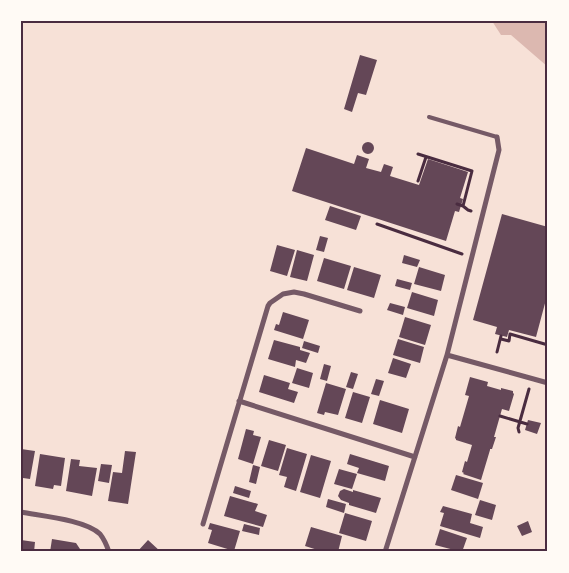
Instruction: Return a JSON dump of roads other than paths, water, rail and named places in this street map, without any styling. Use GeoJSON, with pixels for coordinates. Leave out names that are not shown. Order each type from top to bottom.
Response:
{"type":"FeatureCollection","features":[{"type":"Feature","properties":{"kind":"street"},"geometry":{"type":"LineString","coordinates":[[385,552],[447,354],[499,150],[497,137]]}},
{"type":"Feature","properties":{"kind":"street"},"geometry":{"type":"LineString","coordinates":[[202,524],[270,303],[283,294],[294,292],[360,311]]}},
{"type":"Feature","properties":{"kind":"street"},"geometry":{"type":"LineString","coordinates":[[447,354],[548,383]]}},
{"type":"Feature","properties":{"kind":"street"},"geometry":{"type":"LineString","coordinates":[[239,401],[415,457]]}},
{"type":"Feature","properties":{"kind":"street"},"geometry":{"type":"LineString","coordinates":[[21,512],[86,526],[100,534],[109,552]]}},
{"type":"Feature","properties":{"kind":"lane"},"geometry":{"type":"LineString","coordinates":[[429,117],[497,137]]}}]}
